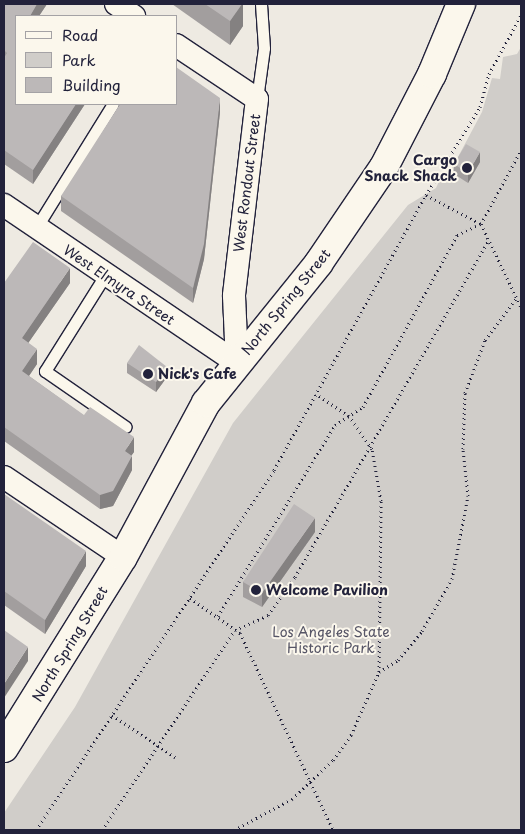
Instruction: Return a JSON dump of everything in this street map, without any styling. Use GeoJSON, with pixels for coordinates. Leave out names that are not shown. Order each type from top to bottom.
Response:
{"type":"FeatureCollection","features":[{"type":"Feature","properties":{"kind":"main road","name":"North Spring Street"},"geometry":{"type":"LineString","coordinates":[[4,748],[122,557],[206,403],[236,363],[318,264],[384,168],[461,4]]}},
{"type":"Feature","properties":{"kind":"street"},"geometry":{"type":"LineString","coordinates":[[116,4],[132,15]]}},
{"type":"Feature","properties":{"kind":"street"},"geometry":{"type":"LineString","coordinates":[[178,46],[257,100]]}},
{"type":"Feature","properties":{"kind":"street","name":"West Rondout Street"},"geometry":{"type":"LineString","coordinates":[[236,363],[234,296],[257,100]]}},
{"type":"Feature","properties":{"kind":"street","name":"West Elmyra Street"},"geometry":{"type":"LineString","coordinates":[[4,205],[104,277],[236,363]]}},
{"type":"Feature","properties":{"kind":"street"},"geometry":{"type":"LineString","coordinates":[[4,477],[122,557]]}},
{"type":"Feature","properties":{"kind":"lane","name":"West Rondout Street"},"geometry":{"type":"LineString","coordinates":[[257,100],[264,48],[260,4]]}},
{"type":"Feature","properties":{"kind":"lane"},"geometry":{"type":"LineString","coordinates":[[36,228],[112,105]]}},
{"type":"Feature","properties":{"kind":"lane"},"geometry":{"type":"LineString","coordinates":[[104,277],[45,371],[126,427]]}},
{"type":"Feature","properties":{"kind":"path"},"geometry":{"type":"LineString","coordinates":[[36,830],[274,470],[426,195],[480,107],[489,74],[521,15]]}},
{"type":"Feature","properties":{"kind":"path"},"geometry":{"type":"LineString","coordinates":[[218,616],[335,425],[363,407],[457,235],[481,224],[521,150]]}},
{"type":"Feature","properties":{"kind":"path"},"geometry":{"type":"LineString","coordinates":[[426,195],[481,224],[521,307]]}},
{"type":"Feature","properties":{"kind":"path"},"geometry":{"type":"LineString","coordinates":[[102,830],[235,630],[268,615],[372,449],[490,242]]}},
{"type":"Feature","properties":{"kind":"path"},"geometry":{"type":"LineString","coordinates":[[379,672],[398,660],[422,631],[452,580],[468,496],[463,449],[465,393],[484,340],[517,297]]}},
{"type":"Feature","properties":{"kind":"path"},"geometry":{"type":"LineString","coordinates":[[234,830],[311,784],[351,735],[379,672],[381,501],[372,449],[349,416],[316,394]]}},
{"type":"Feature","properties":{"kind":"path"},"geometry":{"type":"LineString","coordinates":[[190,598],[240,633],[333,830]]}},
{"type":"Feature","properties":{"kind":"path"},"geometry":{"type":"LineString","coordinates":[[112,715],[175,757]]}},
{"type":"Feature","properties":{"kind":"green space","name":"Los Angeles State Historic Park"},"geometry":{"type":"Polygon","coordinates":[[[521,47],[521,830],[4,830],[4,813],[75,707],[233,423],[408,205],[436,188],[443,173],[451,170],[482,112],[492,78],[500,79],[503,57],[517,54],[521,47]]]}},
{"type":"Feature","properties":{"kind":"building"},"geometry":{"type":"Polygon","coordinates":[[[4,4],[37,4],[31,15],[15,15],[15,105],[75,105],[33,170],[4,150],[4,58],[7,53],[4,50],[4,4]]]}},
{"type":"Feature","properties":{"kind":"building"},"geometry":{"type":"Polygon","coordinates":[[[205,4],[242,4],[230,21],[205,4]]]}},
{"type":"Feature","properties":{"kind":"building"},"geometry":{"type":"Polygon","coordinates":[[[178,68],[220,98],[204,244],[193,288],[61,196],[119,105],[178,105],[178,68]]]}},
{"type":"Feature","properties":{"kind":"building"},"geometry":{"type":"Polygon","coordinates":[[[466,144],[480,152],[468,173],[454,164],[466,144]]]}},
{"type":"Feature","properties":{"kind":"building"},"geometry":{"type":"Polygon","coordinates":[[[33,242],[70,268],[22,338],[37,349],[22,371],[84,415],[90,407],[134,437],[125,451],[132,456],[113,491],[100,495],[4,427],[4,283],[33,242]]]}},
{"type":"Feature","properties":{"kind":"building"},"geometry":{"type":"Polygon","coordinates":[[[139,345],[167,367],[156,382],[127,363],[139,345]]]}},
{"type":"Feature","properties":{"kind":"building"},"geometry":{"type":"Polygon","coordinates":[[[4,494],[86,551],[45,620],[4,591],[4,494]]]}},
{"type":"Feature","properties":{"kind":"building"},"geometry":{"type":"Polygon","coordinates":[[[294,504],[315,518],[262,593],[243,582],[294,504]]]}},
{"type":"Feature","properties":{"kind":"building"},"geometry":{"type":"Polygon","coordinates":[[[4,630],[28,647],[4,684],[4,630]]]}},
{"type":"Feature","properties":{"kind":"place","name":"Cargo Snack Shack"},"geometry":{"type":"Point","coordinates":[467,168]}},
{"type":"Feature","properties":{"kind":"place","name":"Nick's Cafe"},"geometry":{"type":"Point","coordinates":[148,374]}},
{"type":"Feature","properties":{"kind":"place","name":"Welcome Pavilion"},"geometry":{"type":"Point","coordinates":[256,590]}}]}
